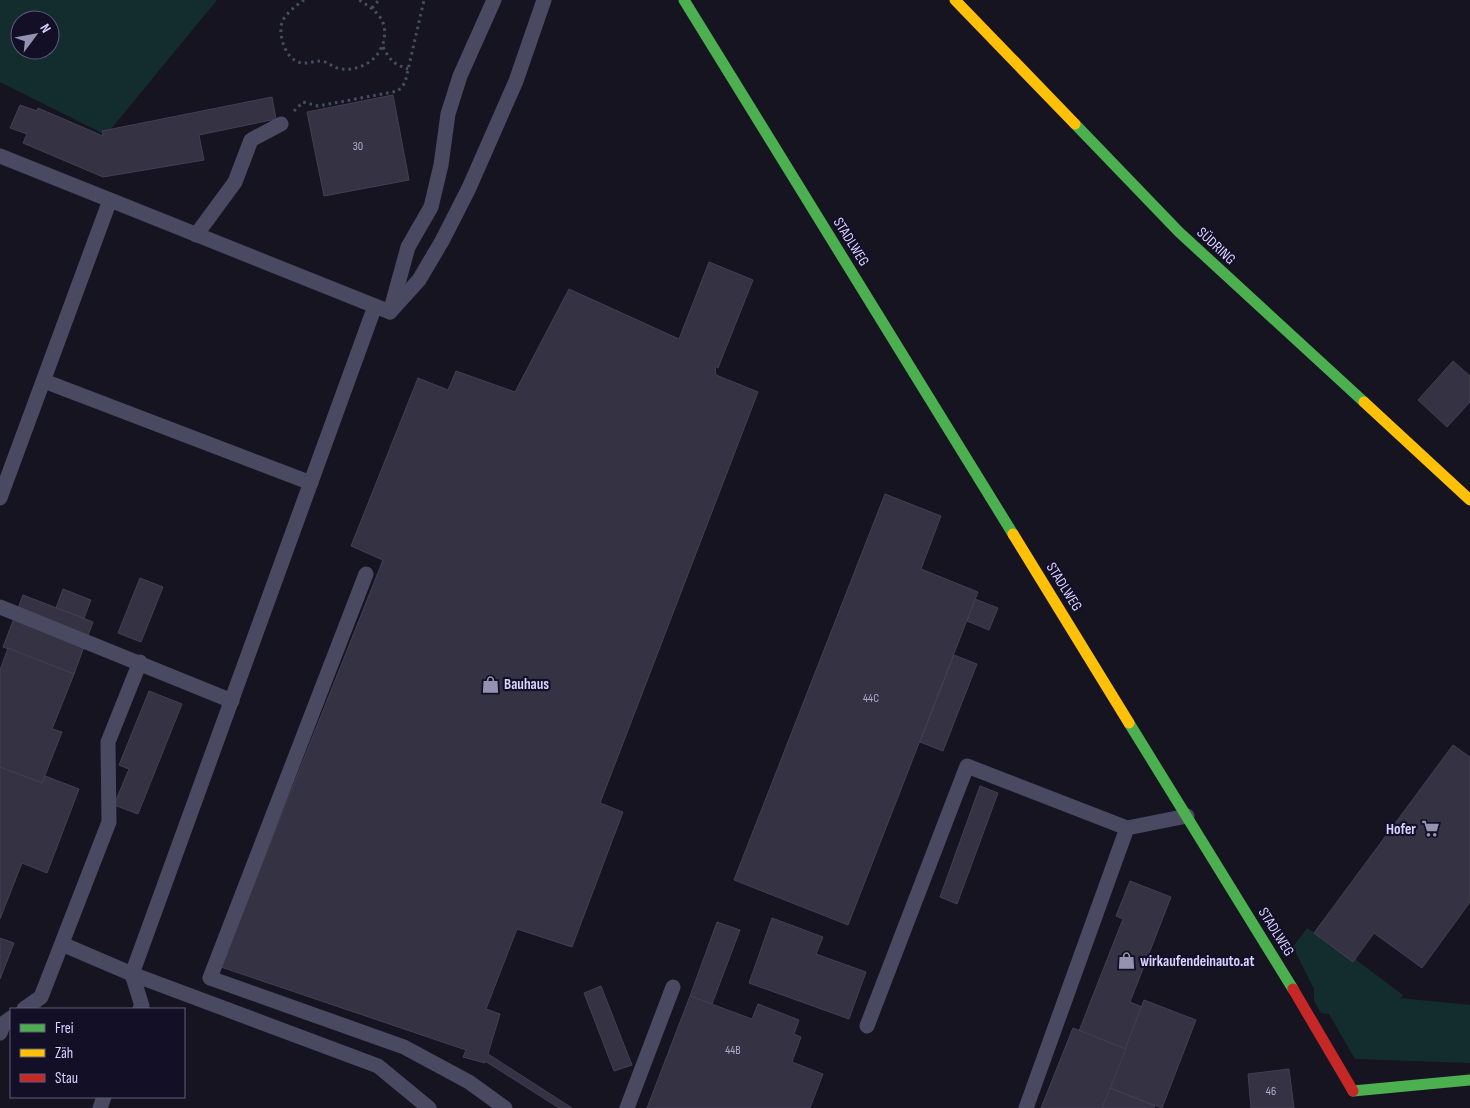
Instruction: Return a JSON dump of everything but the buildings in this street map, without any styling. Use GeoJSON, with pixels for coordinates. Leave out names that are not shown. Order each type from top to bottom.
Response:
{"type":"FeatureCollection","features":[{"type":"Feature","properties":{"kind":"street","name":"STADLWEG"},"geometry":{"type":"LineString","coordinates":[[684,0],[1330,1049],[1352,1091],[1470,1080]]}},
{"type":"Feature","properties":{"kind":"street","name":"SÜDRING"},"geometry":{"type":"LineString","coordinates":[[955,0],[1179,232],[1470,500]]}},
{"type":"Feature","properties":{"kind":"lane"},"geometry":{"type":"LineString","coordinates":[[390,312],[408,247],[431,207],[442,165],[448,114],[460,76],[494,0]]}},
{"type":"Feature","properties":{"kind":"lane"},"geometry":{"type":"LineString","coordinates":[[390,312],[419,280],[442,241],[469,188],[516,81],[544,0]]}},
{"type":"Feature","properties":{"kind":"lane"},"geometry":{"type":"LineString","coordinates":[[196,235],[235,182],[251,140],[281,124]]}},
{"type":"Feature","properties":{"kind":"lane"},"geometry":{"type":"LineString","coordinates":[[0,156],[390,312]]}},
{"type":"Feature","properties":{"kind":"lane"},"geometry":{"type":"LineString","coordinates":[[0,498],[110,200]]}},
{"type":"Feature","properties":{"kind":"lane"},"geometry":{"type":"LineString","coordinates":[[141,1008],[142,1006],[132,974],[375,306]]}},
{"type":"Feature","properties":{"kind":"lane"},"geometry":{"type":"LineString","coordinates":[[44,381],[310,483]]}},
{"type":"Feature","properties":{"kind":"lane"},"geometry":{"type":"LineString","coordinates":[[366,574],[210,978],[404,1046],[469,1082],[505,1108]]}},
{"type":"Feature","properties":{"kind":"lane"},"geometry":{"type":"LineString","coordinates":[[0,607],[140,662],[232,701]]}},
{"type":"Feature","properties":{"kind":"lane"},"geometry":{"type":"LineString","coordinates":[[26,1008],[41,998],[109,822],[108,742],[140,662]]}},
{"type":"Feature","properties":{"kind":"lane"},"geometry":{"type":"LineString","coordinates":[[867,1026],[967,766],[1127,828],[1187,816]]}},
{"type":"Feature","properties":{"kind":"lane"},"geometry":{"type":"LineString","coordinates":[[1026,1108],[1127,828]]}},
{"type":"Feature","properties":{"kind":"lane"},"geometry":{"type":"LineString","coordinates":[[62,944],[132,974],[378,1066],[429,1108]]}},
{"type":"Feature","properties":{"kind":"lane"},"geometry":{"type":"LineString","coordinates":[[627,1108],[673,987]]}},
{"type":"Feature","properties":{"kind":"lane"},"geometry":{"type":"LineString","coordinates":[[0,1033],[4,1023],[10,1019]]}},
{"type":"Feature","properties":{"kind":"path"},"geometry":{"type":"LineString","coordinates":[[304,0],[290,11],[282,22],[285,48],[290,57],[298,62],[320,61],[341,70],[351,69],[368,64],[383,47]]}},
{"type":"Feature","properties":{"kind":"path"},"geometry":{"type":"LineString","coordinates":[[360,0],[380,16],[385,26],[383,47],[389,59],[397,65],[408,69]]}},
{"type":"Feature","properties":{"kind":"path"},"geometry":{"type":"LineString","coordinates":[[372,8],[379,0]]}},
{"type":"Feature","properties":{"kind":"path"},"geometry":{"type":"LineString","coordinates":[[281,124],[303,102],[318,106],[398,92],[405,83],[423,1],[418,0]]}},
{"type":"Feature","properties":{"kind":"green space"},"geometry":{"type":"Polygon","coordinates":[[[0,0],[217,0],[106,135],[0,82],[0,0]]]}},
{"type":"Feature","properties":{"kind":"green space"},"geometry":{"type":"Polygon","coordinates":[[[1307,928],[1355,959],[1403,995],[1400,998],[1470,1005],[1470,1063],[1355,1059],[1329,1014],[1321,1013],[1314,1001],[1314,989],[1293,947],[1307,928]]]}},
{"type":"Feature","properties":{"kind":"traffic: fast"},"geometry":{"type":"LineString","coordinates":[[684,0],[1013,534]]}},
{"type":"Feature","properties":{"kind":"traffic: fast"},"geometry":{"type":"LineString","coordinates":[[1075,124],[1179,232],[1364,402]]}},
{"type":"Feature","properties":{"kind":"traffic: fast"},"geometry":{"type":"LineString","coordinates":[[1129,723],[1293,989]]}},
{"type":"Feature","properties":{"kind":"traffic: fast"},"geometry":{"type":"LineString","coordinates":[[1353,1091],[1470,1080]]}},
{"type":"Feature","properties":{"kind":"traffic: slow"},"geometry":{"type":"LineString","coordinates":[[955,0],[1075,124]]}},
{"type":"Feature","properties":{"kind":"traffic: slow"},"geometry":{"type":"LineString","coordinates":[[1364,402],[1470,500]]}},
{"type":"Feature","properties":{"kind":"traffic: slow"},"geometry":{"type":"LineString","coordinates":[[1013,534],[1129,723]]}},
{"type":"Feature","properties":{"kind":"traffic: jam"},"geometry":{"type":"LineString","coordinates":[[1293,989],[1353,1091]]}},
{"type":"Feature","properties":{"kind":"place","name":"Bauhaus"},"geometry":{"type":"Point","coordinates":[490,684]}},
{"type":"Feature","properties":{"kind":"place","name":"Hofer"},"geometry":{"type":"Point","coordinates":[1430,829]}},
{"type":"Feature","properties":{"kind":"place","name":"wirkaufendeinauto.at"},"geometry":{"type":"Point","coordinates":[1126,961]}}]}
